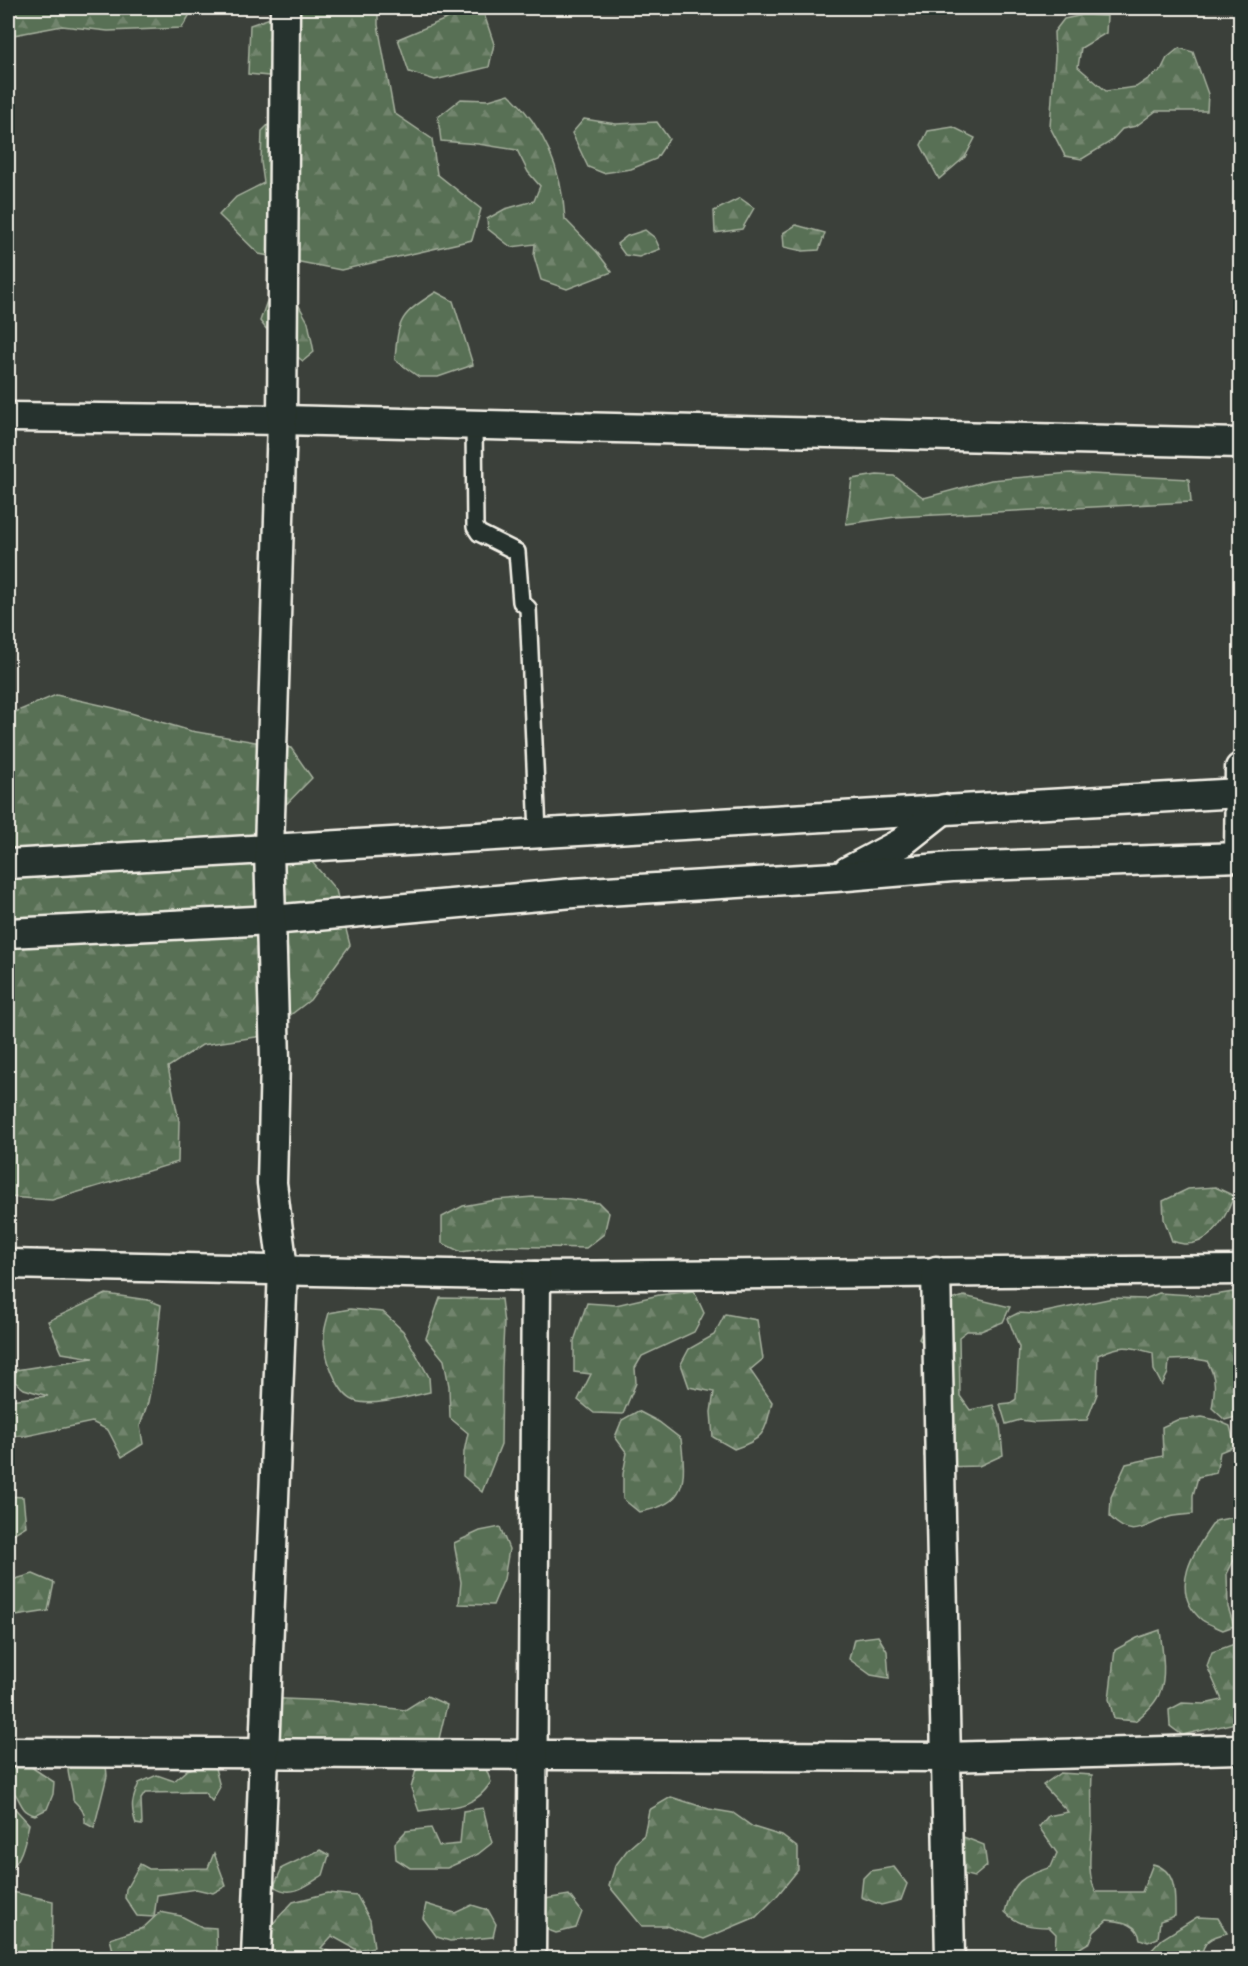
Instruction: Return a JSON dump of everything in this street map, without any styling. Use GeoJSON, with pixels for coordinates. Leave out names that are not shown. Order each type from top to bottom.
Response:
{"type":"FeatureCollection","features":[{"type":"Feature","properties":{"kind":"street"},"geometry":{"type":"LineString","coordinates":[[256,1959],[266,1752],[283,1269],[272,1183],[276,1060],[269,850],[282,420],[285,8]]}},
{"type":"Feature","properties":{"kind":"street"},"geometry":{"type":"LineString","coordinates":[[8,417],[474,424],[1240,443]]}},
{"type":"Feature","properties":{"kind":"street"},"geometry":{"type":"LineString","coordinates":[[8,933],[272,920],[573,893],[835,877],[952,867],[1240,857],[1240,768]]}},
{"type":"Feature","properties":{"kind":"street"},"geometry":{"type":"LineString","coordinates":[[8,864],[1240,793]]}},
{"type":"Feature","properties":{"kind":"street"},"geometry":{"type":"LineString","coordinates":[[835,877],[901,843],[944,809]]}},
{"type":"Feature","properties":{"kind":"street"},"geometry":{"type":"LineString","coordinates":[[8,1264],[536,1276],[1240,1270]]}},
{"type":"Feature","properties":{"kind":"street"},"geometry":{"type":"LineString","coordinates":[[936,1271],[950,1959]]}},
{"type":"Feature","properties":{"kind":"street"},"geometry":{"type":"LineString","coordinates":[[531,1959],[536,1276]]}},
{"type":"Feature","properties":{"kind":"street"},"geometry":{"type":"LineString","coordinates":[[8,1752],[945,1757],[1240,1749]]}},
{"type":"Feature","properties":{"kind":"lane"},"geometry":{"type":"LineString","coordinates":[[474,424],[475,526],[479,533],[517,552],[521,602],[528,608],[538,832]]}},
{"type":"Feature","properties":{"kind":"green space"},"geometry":{"type":"Polygon","coordinates":[[[15,8],[187,8],[189,16],[182,28],[108,31],[62,26],[8,36],[8,12],[15,8]]]}},
{"type":"Feature","properties":{"kind":"green space"},"geometry":{"type":"Polygon","coordinates":[[[299,8],[378,8],[378,25],[394,113],[432,139],[437,174],[481,209],[472,240],[341,270],[259,254],[219,215],[236,197],[264,183],[261,162],[262,131],[290,103],[279,77],[248,74],[250,25],[299,8]]]}},
{"type":"Feature","properties":{"kind":"green space"},"geometry":{"type":"Polygon","coordinates":[[[483,11],[494,44],[489,67],[435,80],[409,72],[398,39],[451,17],[483,11]]]}},
{"type":"Feature","properties":{"kind":"green space"},"geometry":{"type":"Polygon","coordinates":[[[1083,15],[1107,16],[1106,33],[1081,48],[1078,67],[1106,91],[1136,87],[1161,70],[1167,58],[1179,48],[1193,52],[1208,94],[1207,111],[1156,111],[1136,126],[1122,129],[1110,142],[1082,159],[1065,156],[1050,127],[1055,56],[1054,32],[1064,19],[1083,15]]]}},
{"type":"Feature","properties":{"kind":"green space"},"geometry":{"type":"Polygon","coordinates":[[[509,94],[533,121],[549,151],[560,184],[565,219],[597,252],[612,272],[567,289],[541,280],[534,256],[535,244],[511,247],[488,229],[487,219],[505,209],[534,201],[540,186],[528,172],[517,150],[441,141],[438,117],[461,99],[489,100],[509,94]]]}},
{"type":"Feature","properties":{"kind":"green space"},"geometry":{"type":"Polygon","coordinates":[[[584,119],[616,124],[657,122],[669,139],[656,159],[631,169],[603,173],[588,167],[572,133],[584,119]]]}},
{"type":"Feature","properties":{"kind":"green space"},"geometry":{"type":"Polygon","coordinates":[[[953,127],[975,138],[965,157],[939,179],[921,145],[928,131],[953,127]]]}},
{"type":"Feature","properties":{"kind":"green space"},"geometry":{"type":"Polygon","coordinates":[[[740,198],[754,208],[742,229],[715,233],[714,211],[740,198]]]}},
{"type":"Feature","properties":{"kind":"green space"},"geometry":{"type":"Polygon","coordinates":[[[796,225],[825,233],[819,250],[803,251],[784,247],[783,233],[796,225]]]}},
{"type":"Feature","properties":{"kind":"green space"},"geometry":{"type":"Polygon","coordinates":[[[645,230],[655,238],[660,249],[639,257],[625,255],[617,244],[627,236],[645,230]]]}},
{"type":"Feature","properties":{"kind":"green space"},"geometry":{"type":"Polygon","coordinates":[[[436,292],[453,301],[473,365],[438,377],[419,377],[395,360],[398,335],[403,319],[408,313],[436,292]]]}},
{"type":"Feature","properties":{"kind":"green space"},"geometry":{"type":"Polygon","coordinates":[[[294,297],[308,322],[314,352],[303,361],[275,340],[260,321],[267,301],[294,297]]]}},
{"type":"Feature","properties":{"kind":"green space"},"geometry":{"type":"Polygon","coordinates":[[[1071,473],[1189,479],[1191,502],[895,517],[846,524],[852,479],[877,475],[894,476],[924,498],[991,480],[1071,473]]]}},
{"type":"Feature","properties":{"kind":"green space"},"geometry":{"type":"Polygon","coordinates":[[[56,695],[114,708],[191,731],[291,748],[312,778],[258,833],[294,841],[336,890],[350,945],[310,1000],[263,1036],[202,1045],[168,1067],[179,1121],[178,1162],[52,1200],[8,1197],[8,715],[56,695]]]}},
{"type":"Feature","properties":{"kind":"green space"},"geometry":{"type":"Polygon","coordinates":[[[1215,1187],[1234,1196],[1217,1228],[1195,1243],[1184,1244],[1172,1241],[1164,1219],[1163,1201],[1188,1189],[1215,1187]]]}},
{"type":"Feature","properties":{"kind":"green space"},"geometry":{"type":"Polygon","coordinates":[[[533,1197],[599,1203],[609,1213],[604,1234],[586,1248],[500,1246],[461,1252],[442,1243],[442,1217],[463,1206],[533,1197]]]}},
{"type":"Feature","properties":{"kind":"green space"},"geometry":{"type":"Polygon","coordinates":[[[694,1291],[704,1313],[694,1332],[642,1356],[635,1368],[636,1383],[623,1414],[594,1413],[578,1400],[591,1374],[574,1372],[574,1341],[587,1303],[616,1305],[659,1295],[694,1291]]]}},
{"type":"Feature","properties":{"kind":"green space"},"geometry":{"type":"Polygon","coordinates":[[[1240,1291],[1240,1416],[1225,1420],[1212,1408],[1214,1384],[1207,1361],[1169,1360],[1168,1373],[1162,1385],[1154,1370],[1153,1353],[1125,1347],[1098,1355],[1097,1394],[1087,1420],[1035,1422],[1020,1420],[1006,1424],[1000,1404],[1010,1403],[1016,1399],[1019,1347],[1008,1318],[1018,1313],[1036,1314],[1113,1298],[1145,1299],[1159,1293],[1208,1296],[1240,1291]]]}},
{"type":"Feature","properties":{"kind":"green space"},"geometry":{"type":"Polygon","coordinates":[[[106,1294],[148,1300],[161,1305],[153,1377],[140,1426],[143,1444],[122,1457],[108,1430],[92,1422],[26,1436],[8,1436],[8,1400],[48,1396],[24,1389],[15,1382],[16,1370],[93,1358],[62,1353],[48,1321],[106,1294]]]}},
{"type":"Feature","properties":{"kind":"green space"},"geometry":{"type":"Polygon","coordinates":[[[964,1296],[1010,1307],[1003,1322],[981,1331],[967,1331],[959,1337],[960,1396],[970,1410],[993,1405],[1000,1425],[1003,1455],[979,1466],[942,1467],[924,1456],[933,1352],[919,1339],[927,1320],[940,1304],[964,1296]]]}},
{"type":"Feature","properties":{"kind":"green space"},"geometry":{"type":"Polygon","coordinates":[[[440,1298],[501,1299],[504,1324],[501,1444],[482,1492],[463,1476],[468,1433],[450,1418],[449,1386],[444,1360],[426,1338],[440,1298]]]}},
{"type":"Feature","properties":{"kind":"green space"},"geometry":{"type":"Polygon","coordinates":[[[350,1309],[383,1312],[403,1331],[429,1377],[430,1392],[371,1403],[355,1401],[342,1391],[332,1373],[324,1336],[329,1313],[350,1309]]]}},
{"type":"Feature","properties":{"kind":"green space"},"geometry":{"type":"Polygon","coordinates":[[[725,1314],[757,1320],[763,1359],[750,1370],[772,1402],[765,1427],[758,1438],[734,1449],[713,1437],[711,1412],[714,1392],[689,1387],[681,1364],[689,1349],[714,1335],[725,1314]]]}},
{"type":"Feature","properties":{"kind":"green space"},"geometry":{"type":"Polygon","coordinates":[[[638,1411],[659,1422],[681,1439],[683,1467],[683,1478],[675,1496],[667,1503],[639,1512],[623,1499],[623,1474],[627,1453],[615,1437],[622,1420],[638,1411]]]}},
{"type":"Feature","properties":{"kind":"green space"},"geometry":{"type":"Polygon","coordinates":[[[1202,1417],[1230,1426],[1235,1446],[1220,1452],[1216,1473],[1198,1477],[1193,1495],[1193,1514],[1169,1517],[1132,1530],[1118,1524],[1110,1517],[1111,1497],[1126,1464],[1163,1456],[1162,1427],[1177,1420],[1202,1417]]]}},
{"type":"Feature","properties":{"kind":"green space"},"geometry":{"type":"Polygon","coordinates":[[[8,1496],[23,1497],[26,1526],[8,1537],[8,1496]]]}},
{"type":"Feature","properties":{"kind":"green space"},"geometry":{"type":"Polygon","coordinates":[[[1240,1516],[1240,1560],[1234,1560],[1227,1574],[1228,1607],[1234,1626],[1223,1630],[1202,1620],[1192,1608],[1186,1596],[1185,1583],[1192,1557],[1215,1521],[1240,1516]]]}},
{"type":"Feature","properties":{"kind":"green space"},"geometry":{"type":"Polygon","coordinates":[[[500,1527],[509,1549],[504,1579],[493,1605],[459,1604],[461,1582],[454,1543],[480,1531],[500,1527]]]}},
{"type":"Feature","properties":{"kind":"green space"},"geometry":{"type":"Polygon","coordinates":[[[33,1574],[54,1583],[48,1611],[16,1616],[8,1609],[8,1581],[33,1574]]]}},
{"type":"Feature","properties":{"kind":"green space"},"geometry":{"type":"Polygon","coordinates":[[[1160,1630],[1164,1670],[1162,1685],[1156,1701],[1135,1721],[1114,1719],[1109,1699],[1115,1650],[1137,1638],[1160,1630]]]}},
{"type":"Feature","properties":{"kind":"green space"},"geometry":{"type":"Polygon","coordinates":[[[878,1636],[887,1651],[889,1678],[871,1675],[849,1659],[854,1639],[878,1636]]]}},
{"type":"Feature","properties":{"kind":"green space"},"geometry":{"type":"Polygon","coordinates":[[[1240,1642],[1240,1722],[1182,1735],[1170,1726],[1169,1710],[1182,1703],[1204,1704],[1222,1700],[1207,1666],[1212,1652],[1240,1642]]]}},
{"type":"Feature","properties":{"kind":"green space"},"geometry":{"type":"Polygon","coordinates":[[[427,1696],[447,1705],[439,1739],[423,1746],[348,1739],[296,1748],[255,1733],[249,1713],[262,1698],[331,1701],[405,1710],[427,1696]]]}},
{"type":"Feature","properties":{"kind":"green space"},"geometry":{"type":"Polygon","coordinates":[[[77,1764],[106,1765],[107,1776],[94,1828],[85,1823],[80,1807],[73,1800],[68,1770],[77,1764]]]}},
{"type":"Feature","properties":{"kind":"green space"},"geometry":{"type":"Polygon","coordinates":[[[484,1764],[491,1782],[477,1798],[460,1806],[419,1811],[411,1788],[416,1770],[484,1764]]]}},
{"type":"Feature","properties":{"kind":"green space"},"geometry":{"type":"Polygon","coordinates":[[[28,1765],[54,1782],[53,1794],[47,1809],[35,1815],[25,1810],[16,1795],[8,1789],[8,1771],[16,1766],[28,1765]]]}},
{"type":"Feature","properties":{"kind":"green space"},"geometry":{"type":"Polygon","coordinates":[[[201,1766],[215,1768],[220,1787],[212,1801],[204,1792],[145,1793],[141,1799],[142,1825],[136,1824],[133,1803],[139,1783],[157,1775],[174,1781],[187,1770],[201,1766]]]}},
{"type":"Feature","properties":{"kind":"green space"},"geometry":{"type":"Polygon","coordinates":[[[1060,1773],[1092,1775],[1090,1867],[1096,1892],[1142,1892],[1153,1864],[1161,1867],[1171,1877],[1175,1916],[1160,1921],[1158,1938],[1148,1942],[1140,1939],[1136,1929],[1132,1926],[1107,1920],[1094,1932],[1090,1942],[1065,1957],[1055,1951],[1056,1934],[1049,1927],[1025,1924],[1005,1912],[1015,1886],[1026,1877],[1051,1867],[1057,1853],[1039,1827],[1048,1816],[1068,1812],[1043,1785],[1060,1773]]]}},
{"type":"Feature","properties":{"kind":"green space"},"geometry":{"type":"Polygon","coordinates":[[[671,1797],[709,1809],[733,1813],[753,1827],[782,1836],[798,1848],[798,1870],[756,1917],[704,1939],[666,1926],[642,1926],[609,1886],[615,1866],[628,1849],[644,1835],[649,1810],[671,1797]]]}},
{"type":"Feature","properties":{"kind":"green space"},"geometry":{"type":"Polygon","coordinates":[[[8,1801],[29,1824],[20,1856],[8,1872],[8,1801]]]}},
{"type":"Feature","properties":{"kind":"green space"},"geometry":{"type":"Polygon","coordinates":[[[483,1808],[492,1843],[478,1854],[447,1868],[410,1868],[396,1859],[395,1843],[406,1831],[431,1828],[439,1846],[460,1844],[463,1811],[483,1808]]]}},
{"type":"Feature","properties":{"kind":"green space"},"geometry":{"type":"Polygon","coordinates":[[[961,1836],[984,1845],[987,1866],[974,1877],[954,1872],[961,1836]]]}},
{"type":"Feature","properties":{"kind":"green space"},"geometry":{"type":"Polygon","coordinates":[[[320,1850],[329,1855],[323,1875],[293,1891],[280,1890],[274,1886],[282,1868],[320,1850]]]}},
{"type":"Feature","properties":{"kind":"green space"},"geometry":{"type":"Polygon","coordinates":[[[214,1853],[226,1886],[213,1893],[196,1889],[157,1895],[154,1917],[137,1916],[125,1898],[126,1889],[140,1864],[149,1869],[208,1868],[214,1853]]]}},
{"type":"Feature","properties":{"kind":"green space"},"geometry":{"type":"Polygon","coordinates":[[[894,1867],[907,1884],[901,1900],[881,1905],[861,1897],[863,1878],[870,1871],[894,1867]]]}},
{"type":"Feature","properties":{"kind":"green space"},"geometry":{"type":"Polygon","coordinates":[[[8,1891],[53,1901],[52,1958],[8,1958],[8,1891]]]}},
{"type":"Feature","properties":{"kind":"green space"},"geometry":{"type":"Polygon","coordinates":[[[328,1893],[357,1896],[370,1920],[374,1947],[357,1950],[332,1936],[321,1948],[344,1958],[253,1958],[253,1954],[276,1920],[293,1902],[328,1893]]]}},
{"type":"Feature","properties":{"kind":"green space"},"geometry":{"type":"Polygon","coordinates":[[[569,1895],[582,1912],[576,1928],[556,1933],[535,1925],[545,1899],[569,1895]]]}},
{"type":"Feature","properties":{"kind":"green space"},"geometry":{"type":"Polygon","coordinates":[[[426,1904],[455,1913],[472,1905],[488,1910],[496,1924],[493,1937],[450,1941],[437,1937],[423,1918],[426,1904]]]}},
{"type":"Feature","properties":{"kind":"green space"},"geometry":{"type":"Polygon","coordinates":[[[160,1912],[181,1916],[202,1927],[216,1928],[217,1958],[115,1958],[110,1939],[143,1928],[160,1912]]]}},
{"type":"Feature","properties":{"kind":"green space"},"geometry":{"type":"Polygon","coordinates":[[[1197,1917],[1218,1918],[1227,1933],[1208,1941],[1201,1958],[1153,1958],[1149,1953],[1162,1939],[1197,1917]]]}}]}
